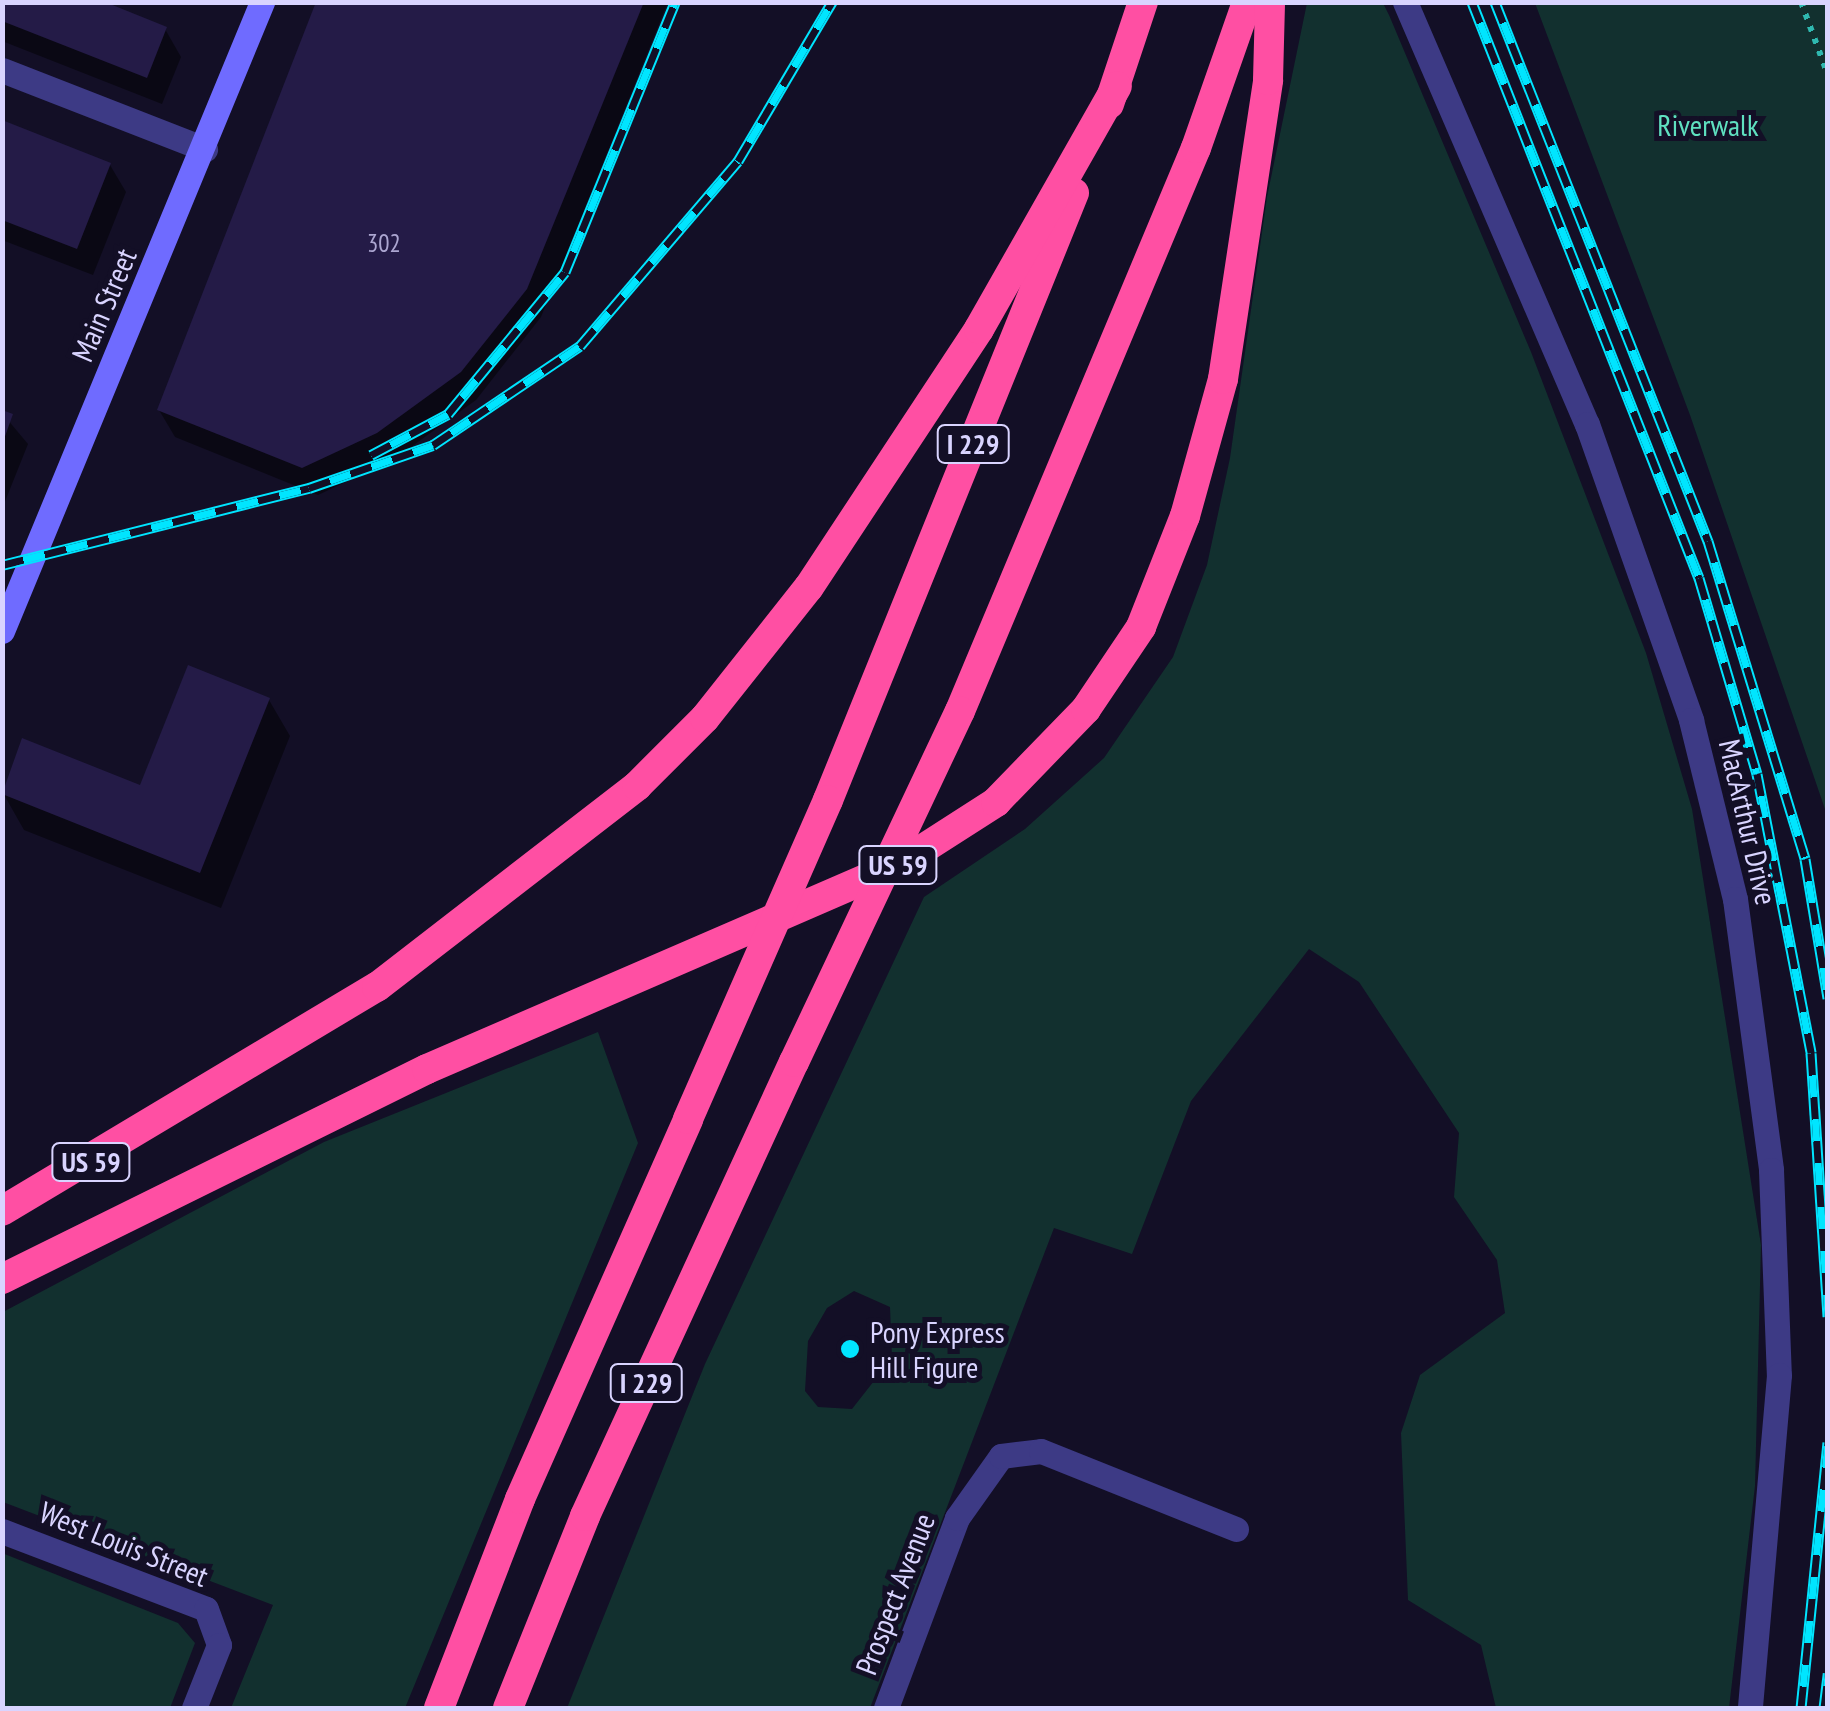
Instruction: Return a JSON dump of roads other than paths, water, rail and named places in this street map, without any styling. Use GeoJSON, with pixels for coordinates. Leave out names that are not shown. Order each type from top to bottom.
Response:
{"type":"FeatureCollection","features":[{"type":"Feature","properties":{"kind":"highway","name":"I 229"},"geometry":{"type":"LineString","coordinates":[[439,1708],[520,1499],[828,800],[1117,86],[1143,2]]}},
{"type":"Feature","properties":{"kind":"highway","name":"I 229"},"geometry":{"type":"LineString","coordinates":[[508,1708],[585,1516],[960,710],[1196,148],[1247,2]]}},
{"type":"Feature","properties":{"kind":"highway","name":"US 59"},"geometry":{"type":"LineString","coordinates":[[2,1279],[427,1069],[898,865],[996,802],[1086,710],[1130,644],[1185,516],[1223,379],[1268,80],[1270,2]]}},
{"type":"Feature","properties":{"kind":"highway","name":"US 59"},"geometry":{"type":"LineString","coordinates":[[2,1212],[378,987],[623,798],[706,718],[809,587],[979,330],[1117,86]]}},
{"type":"Feature","properties":{"kind":"main road","name":"Main Street"},"geometry":{"type":"LineString","coordinates":[[2,631],[205,149],[262,2]]}},
{"type":"Feature","properties":{"kind":"street","name":"MacArthur Drive"},"geometry":{"type":"LineString","coordinates":[[1405,2],[1587,424],[1691,720],[1735,900],[1772,1170],[1780,1375],[1750,1708]]}},
{"type":"Feature","properties":{"kind":"street"},"geometry":{"type":"LineString","coordinates":[[2,70],[205,149]]}},
{"type":"Feature","properties":{"kind":"street","name":"Prospect Avenue"},"geometry":{"type":"LineString","coordinates":[[886,1708],[957,1518],[1001,1456],[1041,1452],[1236,1529]]}},
{"type":"Feature","properties":{"kind":"street","name":"West Louis Street"},"geometry":{"type":"LineString","coordinates":[[2,1531],[206,1609],[216,1624],[219,1645],[194,1708]]}},
{"type":"Feature","properties":{"kind":"railway"},"geometry":{"type":"LineString","coordinates":[[371,455],[448,414],[565,272],[675,2]]}},
{"type":"Feature","properties":{"kind":"railway"},"geometry":{"type":"LineString","coordinates":[[2,565],[309,488],[433,445],[580,346],[738,161],[832,2]]}},
{"type":"Feature","properties":{"kind":"railway"},"geometry":{"type":"LineString","coordinates":[[1472,2],[1699,578],[1757,774],[1811,1053],[1828,1316]]}},
{"type":"Feature","properties":{"kind":"railway"},"geometry":{"type":"LineString","coordinates":[[1495,2],[1708,541],[1805,859],[1828,998]]}},
{"type":"Feature","properties":{"kind":"railway"},"geometry":{"type":"LineString","coordinates":[[1801,1708],[1828,1442]]}},
{"type":"Feature","properties":{"kind":"railway"},"geometry":{"type":"LineString","coordinates":[[1824,1708],[1828,1673]]}},
{"type":"Feature","properties":{"kind":"place","name":"Pony Express Hill Figure"},"geometry":{"type":"Point","coordinates":[850,1349]}},
{"type":"Feature","properties":{"kind":"park label","name":"Riverwalk"},"geometry":{"type":"Point","coordinates":[1708,125]}}]}
